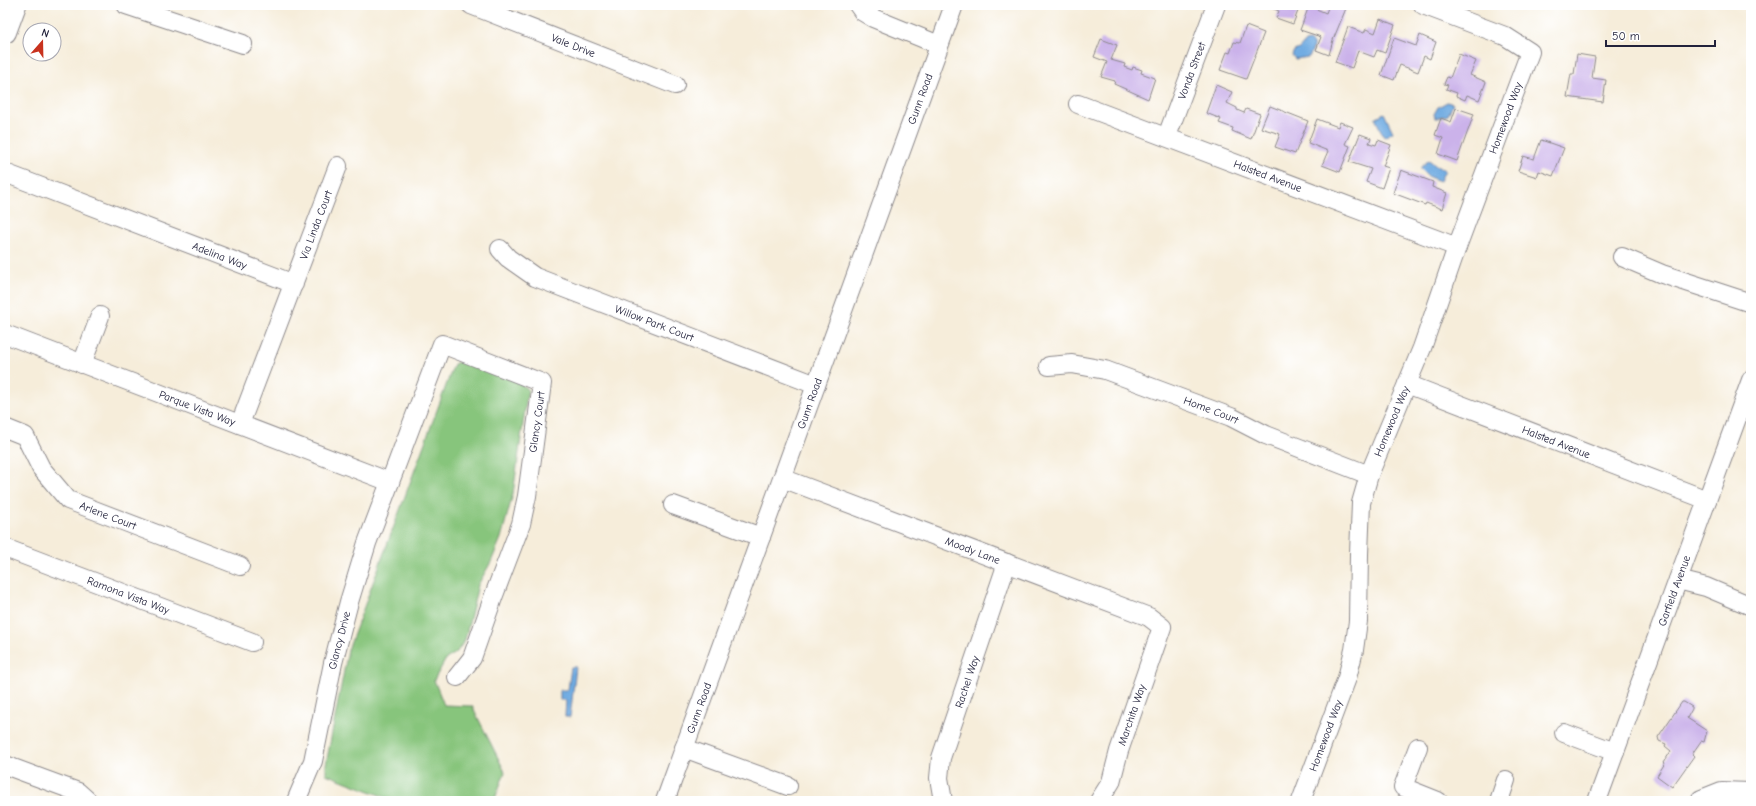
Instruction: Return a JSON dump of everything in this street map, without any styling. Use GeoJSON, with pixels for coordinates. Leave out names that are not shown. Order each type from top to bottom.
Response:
{"type":"FeatureCollection","features":[{"type":"Feature","properties":{"kind":"main road"},"geometry":{"type":"LineString","coordinates":[[5,32],[15,5]]}},
{"type":"Feature","properties":{"kind":"main road"},"geometry":{"type":"LineString","coordinates":[[1702,801],[1722,793],[1743,797]]}},
{"type":"Feature","properties":{"kind":"street"},"geometry":{"type":"LineString","coordinates":[[126,5],[243,44]]}},
{"type":"Feature","properties":{"kind":"street","name":"Vale Drive"},"geometry":{"type":"LineString","coordinates":[[471,5],[675,85]]}},
{"type":"Feature","properties":{"kind":"street"},"geometry":{"type":"LineString","coordinates":[[858,5],[873,18],[940,45]]}},
{"type":"Feature","properties":{"kind":"street","name":"Gunn Road"},"geometry":{"type":"LineString","coordinates":[[664,801],[954,5]]}},
{"type":"Feature","properties":{"kind":"street","name":"Vonda Street"},"geometry":{"type":"LineString","coordinates":[[1167,136],[1216,5]]}},
{"type":"Feature","properties":{"kind":"street","name":"Homewood Way"},"geometry":{"type":"LineString","coordinates":[[1301,801],[1346,678],[1354,650],[1358,621],[1358,554],[1361,503],[1369,474],[1422,348],[1457,247],[1530,52],[1505,36],[1423,5]]}},
{"type":"Feature","properties":{"kind":"street","name":"Halsted Avenue"},"geometry":{"type":"LineString","coordinates":[[1078,104],[1167,136],[1457,247]]}},
{"type":"Feature","properties":{"kind":"street","name":"Via Linda Court"},"geometry":{"type":"LineString","coordinates":[[294,284],[338,166]]}},
{"type":"Feature","properties":{"kind":"street","name":"Adelina Way"},"geometry":{"type":"LineString","coordinates":[[5,173],[294,284]]}},
{"type":"Feature","properties":{"kind":"street","name":"Willow Park Court"},"geometry":{"type":"LineString","coordinates":[[500,249],[525,271],[535,277],[816,385]]}},
{"type":"Feature","properties":{"kind":"street"},"geometry":{"type":"LineString","coordinates":[[1622,257],[1662,274],[1751,303]]}},
{"type":"Feature","properties":{"kind":"street"},"geometry":{"type":"LineString","coordinates":[[240,424],[294,284]]}},
{"type":"Feature","properties":{"kind":"street"},"geometry":{"type":"LineString","coordinates":[[82,364],[100,316]]}},
{"type":"Feature","properties":{"kind":"street","name":"Parque Vista Way"},"geometry":{"type":"LineString","coordinates":[[5,334],[390,482]]}},
{"type":"Feature","properties":{"kind":"street","name":"Glancy Court"},"geometry":{"type":"LineString","coordinates":[[390,482],[442,344],[542,383],[527,496],[521,524],[472,658],[456,677]]}},
{"type":"Feature","properties":{"kind":"street","name":"Home Court"},"geometry":{"type":"LineString","coordinates":[[1049,366],[1072,364],[1105,370],[1231,417],[1266,435],[1369,474]]}},
{"type":"Feature","properties":{"kind":"street","name":"Garfield Avenue"},"geometry":{"type":"LineString","coordinates":[[1597,801],[1751,380]]}},
{"type":"Feature","properties":{"kind":"street","name":"Halsted Avenue"},"geometry":{"type":"LineString","coordinates":[[1407,384],[1706,500]]}},
{"type":"Feature","properties":{"kind":"street","name":"Arlene Court"},"geometry":{"type":"LineString","coordinates":[[5,428],[25,436],[41,468],[68,500],[240,566]]}},
{"type":"Feature","properties":{"kind":"street","name":"Moody Lane"},"geometry":{"type":"LineString","coordinates":[[782,478],[1149,617],[1162,627]]}},
{"type":"Feature","properties":{"kind":"street","name":"Glancy Drive"},"geometry":{"type":"LineString","coordinates":[[296,801],[315,754],[334,663],[349,602],[367,543],[390,482]]}},
{"type":"Feature","properties":{"kind":"street"},"geometry":{"type":"LineString","coordinates":[[673,504],[761,538]]}},
{"type":"Feature","properties":{"kind":"street","name":"Ramona Vista Way"},"geometry":{"type":"LineString","coordinates":[[5,548],[252,642]]}},
{"type":"Feature","properties":{"kind":"street","name":"Rachel Way"},"geometry":{"type":"LineString","coordinates":[[943,801],[939,778],[940,758],[1008,563]]}},
{"type":"Feature","properties":{"kind":"street"},"geometry":{"type":"LineString","coordinates":[[1678,580],[1706,587],[1751,606]]}},
{"type":"Feature","properties":{"kind":"street","name":"Marchita Way"},"geometry":{"type":"LineString","coordinates":[[1099,801],[1111,782],[1119,751],[1162,627]]}},
{"type":"Feature","properties":{"kind":"street"},"geometry":{"type":"LineString","coordinates":[[1564,733],[1615,752]]}},
{"type":"Feature","properties":{"kind":"street"},"geometry":{"type":"LineString","coordinates":[[1418,747],[1403,787],[1438,801]]}},
{"type":"Feature","properties":{"kind":"street"},"geometry":{"type":"LineString","coordinates":[[684,748],[788,786]]}},
{"type":"Feature","properties":{"kind":"street"},"geometry":{"type":"LineString","coordinates":[[5,765],[78,792],[88,801]]}},
{"type":"Feature","properties":{"kind":"street"},"geometry":{"type":"LineString","coordinates":[[1499,801],[1506,780]]}},
{"type":"Feature","properties":{"kind":"green space"},"geometry":{"type":"Polygon","coordinates":[[[461,361],[470,362],[496,370],[528,389],[513,494],[501,538],[491,562],[478,585],[465,640],[456,653],[446,659],[434,680],[444,705],[472,706],[505,772],[494,801],[395,801],[326,774],[326,764],[348,650],[454,364],[461,361]]]}},
{"type":"Feature","properties":{"kind":"water"},"geometry":{"type":"Polygon","coordinates":[[[1309,41],[1313,44],[1313,49],[1309,57],[1295,59],[1292,55],[1294,51],[1299,49],[1305,42],[1309,41]]]}},
{"type":"Feature","properties":{"kind":"water"},"geometry":{"type":"Polygon","coordinates":[[[1447,102],[1453,104],[1448,115],[1435,118],[1434,114],[1438,107],[1447,102]]]}},
{"type":"Feature","properties":{"kind":"water"},"geometry":{"type":"Polygon","coordinates":[[[1384,113],[1393,132],[1384,137],[1375,118],[1384,113]]]}},
{"type":"Feature","properties":{"kind":"water"},"geometry":{"type":"Polygon","coordinates":[[[1429,160],[1436,166],[1445,170],[1440,181],[1429,177],[1420,168],[1429,160]]]}},
{"type":"Feature","properties":{"kind":"water"},"geometry":{"type":"Polygon","coordinates":[[[571,667],[576,667],[570,717],[565,717],[566,700],[560,700],[560,690],[568,690],[571,667]]]}},
{"type":"Feature","properties":{"kind":"building"},"geometry":{"type":"Polygon","coordinates":[[[1264,5],[1296,5],[1294,9],[1298,11],[1293,24],[1276,18],[1279,11],[1264,5]]]}},
{"type":"Feature","properties":{"kind":"building"},"geometry":{"type":"Polygon","coordinates":[[[1329,5],[1347,6],[1333,40],[1329,55],[1316,50],[1321,37],[1300,30],[1309,6],[1326,13],[1329,5]]]}},
{"type":"Feature","properties":{"kind":"building"},"geometry":{"type":"Polygon","coordinates":[[[1380,19],[1395,25],[1385,53],[1377,50],[1374,57],[1358,51],[1352,68],[1335,62],[1348,27],[1364,33],[1366,29],[1375,33],[1380,19]]]}},
{"type":"Feature","properties":{"kind":"building"},"geometry":{"type":"Polygon","coordinates":[[[1246,26],[1264,33],[1246,79],[1220,70],[1227,52],[1230,53],[1234,42],[1240,43],[1246,26]]]}},
{"type":"Feature","properties":{"kind":"building"},"geometry":{"type":"Polygon","coordinates":[[[1420,35],[1436,42],[1430,59],[1424,56],[1418,72],[1400,65],[1394,80],[1381,75],[1394,38],[1416,46],[1420,35]]]}},
{"type":"Feature","properties":{"kind":"building"},"geometry":{"type":"Polygon","coordinates":[[[1101,39],[1117,45],[1111,60],[1125,64],[1124,67],[1132,70],[1133,67],[1142,70],[1141,73],[1155,78],[1148,99],[1114,84],[1115,81],[1101,77],[1107,62],[1094,57],[1101,39]]]}},
{"type":"Feature","properties":{"kind":"building"},"geometry":{"type":"Polygon","coordinates":[[[1459,54],[1476,61],[1470,75],[1486,82],[1479,100],[1467,95],[1465,100],[1456,96],[1457,93],[1446,89],[1448,85],[1444,84],[1447,77],[1450,78],[1459,54]]]}},
{"type":"Feature","properties":{"kind":"building"},"geometry":{"type":"Polygon","coordinates":[[[1577,54],[1595,57],[1592,78],[1606,80],[1603,102],[1567,97],[1571,74],[1574,74],[1577,54]]]}},
{"type":"Feature","properties":{"kind":"building"},"geometry":{"type":"Polygon","coordinates":[[[1216,85],[1232,92],[1227,103],[1237,108],[1237,110],[1244,113],[1246,109],[1260,114],[1251,139],[1232,131],[1233,128],[1219,123],[1221,119],[1206,113],[1216,85]]]}},
{"type":"Feature","properties":{"kind":"building"},"geometry":{"type":"Polygon","coordinates":[[[1270,106],[1308,121],[1295,154],[1275,147],[1280,134],[1261,128],[1270,106]]]}},
{"type":"Feature","properties":{"kind":"building"},"geometry":{"type":"Polygon","coordinates":[[[1456,108],[1474,114],[1457,161],[1438,154],[1443,138],[1435,135],[1441,118],[1451,122],[1456,108]]]}},
{"type":"Feature","properties":{"kind":"building"},"geometry":{"type":"Polygon","coordinates":[[[1317,119],[1338,127],[1340,122],[1353,127],[1345,144],[1350,146],[1340,172],[1322,165],[1328,151],[1308,143],[1317,119]]]}},
{"type":"Feature","properties":{"kind":"building"},"geometry":{"type":"Polygon","coordinates":[[[1360,134],[1371,138],[1369,143],[1376,145],[1378,140],[1391,145],[1383,166],[1389,168],[1382,188],[1366,182],[1371,169],[1349,162],[1360,134]]]}},
{"type":"Feature","properties":{"kind":"building"},"geometry":{"type":"Polygon","coordinates":[[[1541,140],[1564,148],[1553,176],[1539,171],[1537,177],[1518,171],[1523,156],[1534,159],[1541,140]]]}},
{"type":"Feature","properties":{"kind":"building"},"geometry":{"type":"Polygon","coordinates":[[[1401,170],[1433,182],[1432,187],[1447,193],[1442,209],[1426,203],[1425,205],[1393,193],[1401,170]]]}},
{"type":"Feature","properties":{"kind":"building"},"geometry":{"type":"Polygon","coordinates":[[[1682,702],[1692,707],[1687,718],[1707,731],[1704,742],[1701,741],[1692,754],[1694,756],[1672,787],[1657,776],[1671,751],[1665,746],[1666,744],[1659,741],[1658,737],[1682,702]]]}}]}
